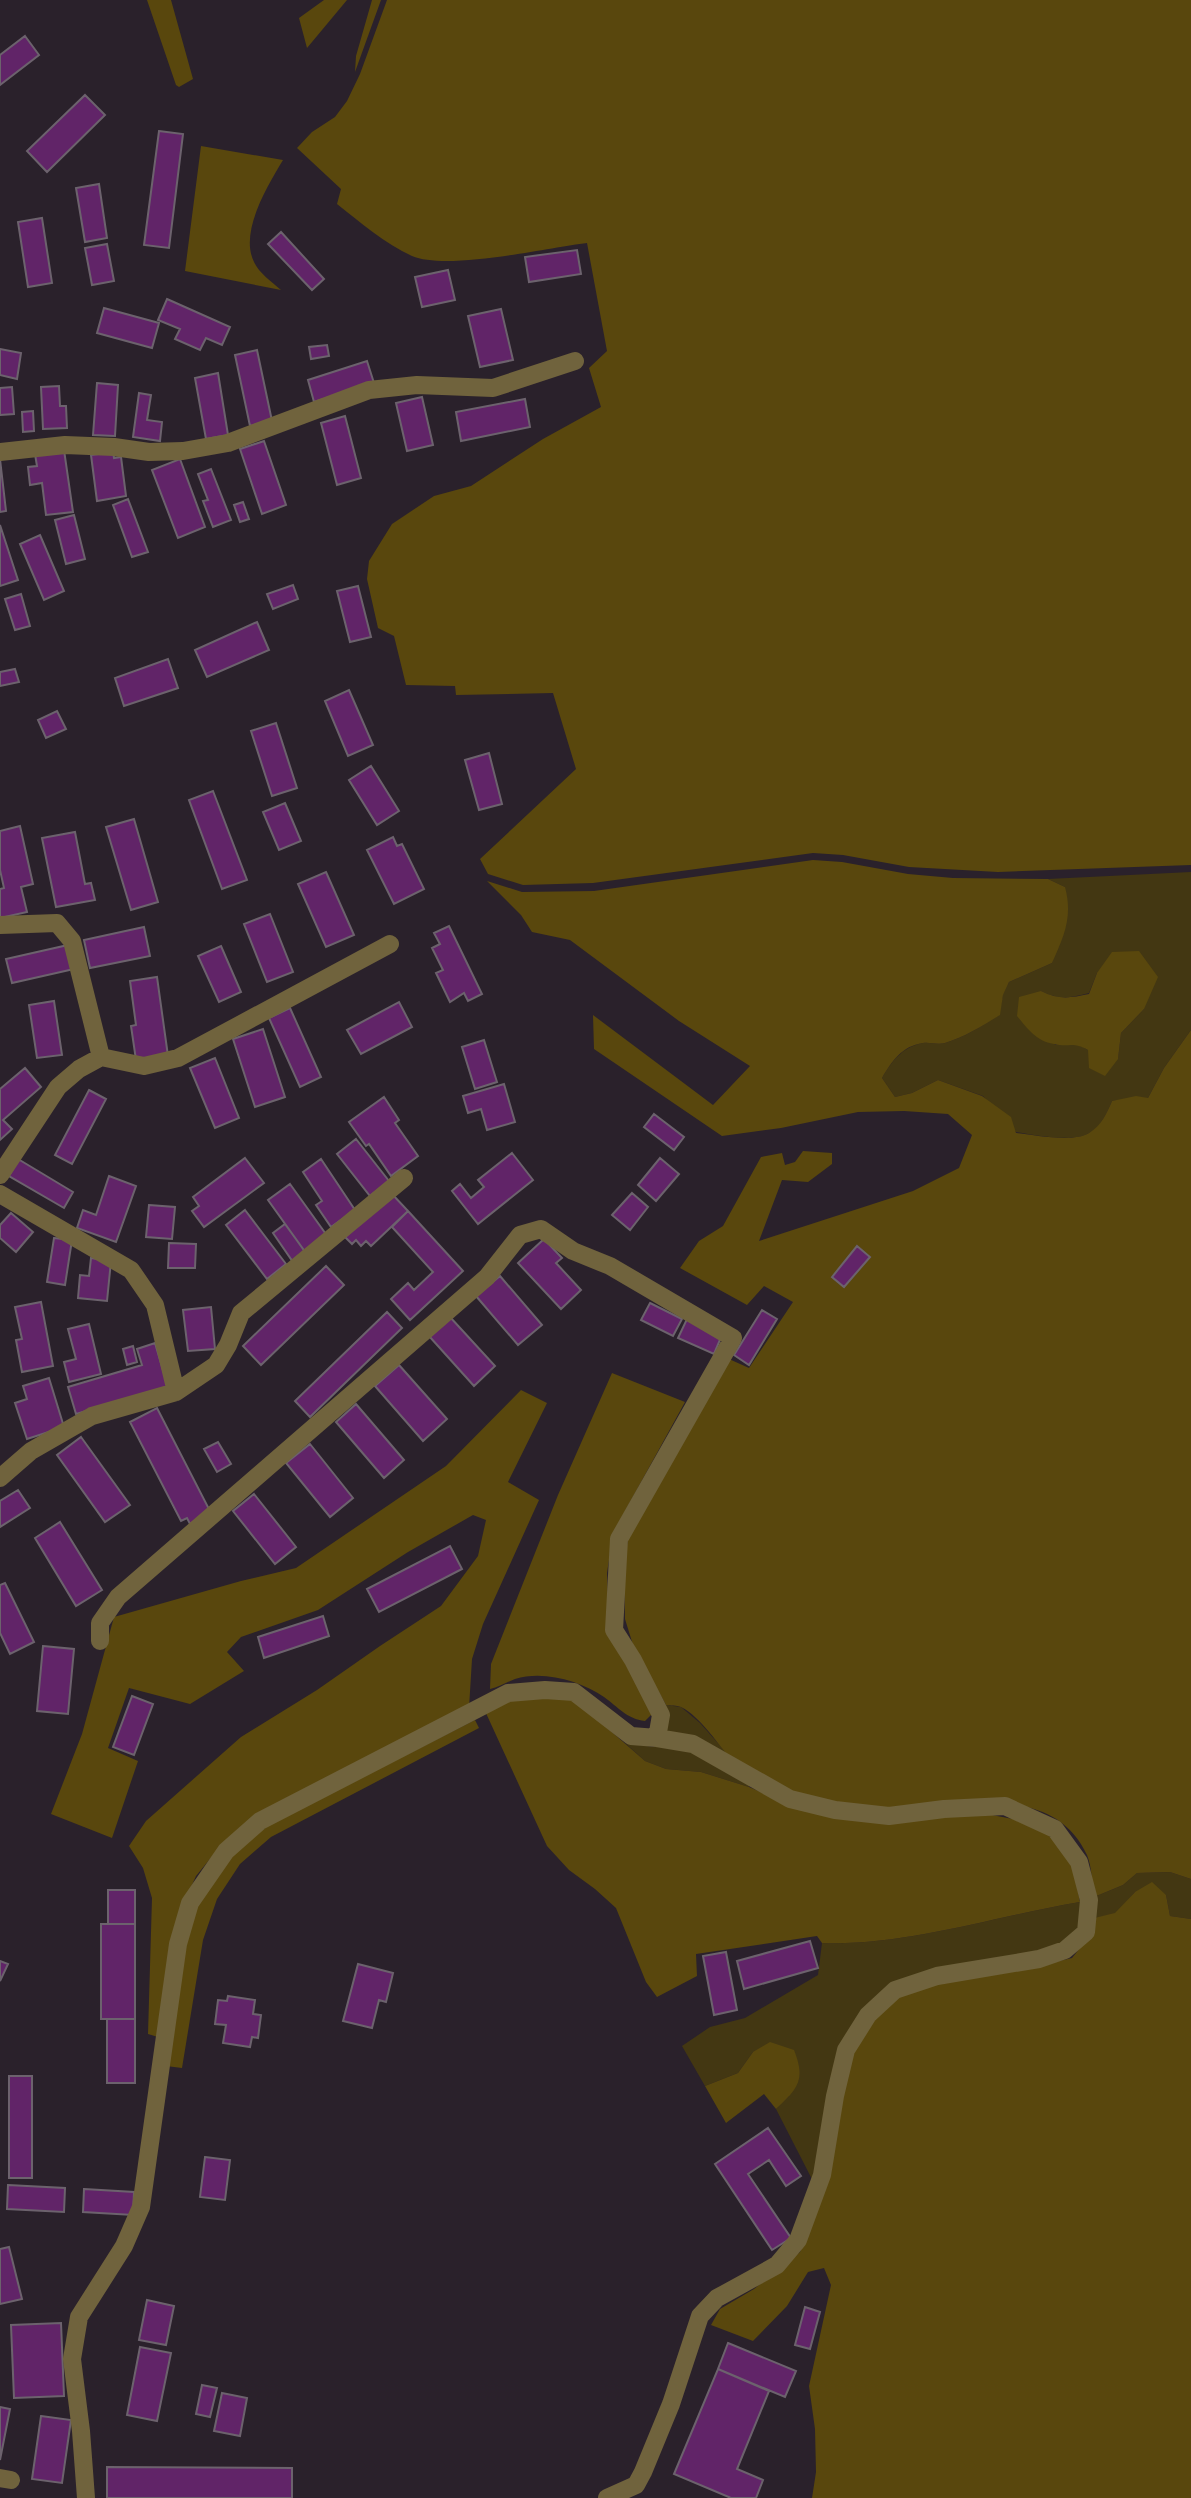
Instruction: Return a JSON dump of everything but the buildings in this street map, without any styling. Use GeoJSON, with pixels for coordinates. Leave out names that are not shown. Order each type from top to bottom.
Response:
{"type":"FeatureCollection","features":[{"type":"Feature","properties":{"kind":"street"},"geometry":{"type":"LineString","coordinates":[[0,452],[65,445],[149,452],[183,451],[229,443],[369,390],[417,385],[493,388],[575,361]]}},
{"type":"Feature","properties":{"kind":"street"},"geometry":{"type":"LineString","coordinates":[[0,925],[57,923],[72,941],[101,1057]]}},
{"type":"Feature","properties":{"kind":"street"},"geometry":{"type":"LineString","coordinates":[[0,1175],[58,1087],[79,1069],[101,1057],[144,1066],[178,1058],[390,944]]}},
{"type":"Feature","properties":{"kind":"street"},"geometry":{"type":"LineString","coordinates":[[0,1478],[30,1451],[92,1416],[176,1392],[216,1365],[228,1345],[241,1313],[404,1178]]}},
{"type":"Feature","properties":{"kind":"street"},"geometry":{"type":"LineString","coordinates":[[0,1194],[131,1270],[155,1305],[176,1392]]}},
{"type":"Feature","properties":{"kind":"street"},"geometry":{"type":"LineString","coordinates":[[100,1641],[100,1623],[118,1597],[487,1277],[520,1235],[541,1229],[573,1251],[610,1266],[733,1338],[619,1539],[614,1630],[633,1660],[661,1715],[657,1738]]}},
{"type":"Feature","properties":{"kind":"street"},"geometry":{"type":"LineString","coordinates":[[86,2498],[72,2359],[79,2317],[124,2246],[141,2207],[178,1944],[190,1903],[226,1851],[260,1821],[508,1693],[545,1690],[574,1692],[631,1736],[693,1744],[790,1799],[835,1810],[889,1816],[944,1809],[1005,1806],[1055,1829],[1079,1862],[1089,1900],[1086,1931],[1065,1950],[1040,1959],[937,1976],[895,1990],[868,2015],[846,2050],[835,2096],[822,2175],[798,2240],[777,2265],[717,2298],[700,2316],[671,2404],[643,2472],[636,2485],[607,2498]]}},
{"type":"Feature","properties":{"kind":"shaded area"},"geometry":{"type":"Polygon","coordinates":[[[147,0],[171,0],[193,79],[179,87],[176,85],[147,0]]]}},
{"type":"Feature","properties":{"kind":"shaded area"},"geometry":{"type":"Polygon","coordinates":[[[324,0],[347,0],[307,48],[299,18],[324,0]]]}},
{"type":"Feature","properties":{"kind":"shaded area"},"geometry":{"type":"Polygon","coordinates":[[[372,0],[381,0],[355,72],[356,56],[372,0]]]}},
{"type":"Feature","properties":{"kind":"shaded area"},"geometry":{"type":"Polygon","coordinates":[[[387,0],[1191,0],[1191,865],[998,872],[909,867],[843,855],[813,853],[593,883],[523,885],[488,874],[480,859],[576,769],[553,693],[456,695],[455,686],[406,685],[394,636],[378,628],[367,579],[369,561],[392,524],[434,496],[471,486],[543,439],[601,407],[589,368],[607,351],[587,243],[472,260],[428,260],[412,256],[382,239],[337,204],[341,189],[297,148],[312,132],[335,117],[347,101],[360,74],[387,0]]]}},
{"type":"Feature","properties":{"kind":"shaded area"},"geometry":{"type":"Polygon","coordinates":[[[201,146],[283,160],[257,209],[250,237],[250,250],[256,266],[281,290],[185,271],[201,146]]]}},
{"type":"Feature","properties":{"kind":"shaded area"},"geometry":{"type":"Polygon","coordinates":[[[813,860],[953,878],[1048,879],[1065,887],[1068,917],[1052,963],[1009,982],[1003,995],[1000,1015],[987,1023],[945,1043],[923,1043],[903,1051],[882,1078],[895,1097],[912,1093],[938,1080],[982,1096],[1011,1117],[1016,1133],[1074,1138],[1093,1130],[1106,1115],[1112,1101],[1136,1096],[1148,1098],[1164,1068],[1191,1030],[1191,1879],[1170,1872],[1137,1873],[1123,1885],[1094,1897],[1087,1855],[1071,1831],[1050,1815],[1025,1807],[998,1803],[880,1811],[788,1794],[733,1761],[702,1724],[688,1712],[679,1706],[666,1705],[633,1645],[625,1619],[624,1561],[630,1530],[729,1359],[749,1368],[793,1302],[764,1286],[747,1305],[680,1268],[699,1241],[723,1226],[761,1157],[782,1153],[785,1165],[795,1162],[803,1151],[832,1153],[832,1164],[808,1182],[782,1180],[759,1241],[913,1191],[959,1168],[972,1135],[948,1114],[904,1111],[858,1112],[781,1128],[722,1136],[594,1049],[593,1015],[713,1105],[750,1066],[679,1021],[570,940],[532,932],[521,915],[487,881],[522,892],[594,891],[813,860]]]}},
{"type":"Feature","properties":{"kind":"shaded area"},"geometry":{"type":"Polygon","coordinates":[[[1191,872],[1191,1030],[1164,1068],[1148,1098],[1112,1101],[1097,1127],[1082,1136],[1064,1138],[1016,1132],[983,1096],[938,1080],[912,1093],[895,1097],[882,1078],[898,1056],[916,1045],[945,1043],[980,1027],[999,1015],[1003,994],[1009,982],[1052,963],[1065,887],[1048,879],[1191,872]],[[1097,973],[1089,993],[1065,997],[1041,991],[1055,1045],[1078,1044],[1088,1050],[1118,1058],[1121,1033],[1144,1009],[1097,973]]]}},
{"type":"Feature","properties":{"kind":"shaded area"},"geometry":{"type":"Polygon","coordinates":[[[1139,951],[1158,977],[1144,1009],[1121,1033],[1118,1059],[1105,1076],[1089,1068],[1088,1050],[1042,1040],[1017,1016],[1019,997],[1041,991],[1065,997],[1089,994],[1097,973],[1112,952],[1139,951]]]}},
{"type":"Feature","properties":{"kind":"shaded area"},"geometry":{"type":"Polygon","coordinates":[[[612,1373],[685,1402],[613,1533],[607,1573],[609,1628],[653,1713],[645,1721],[628,1715],[594,1691],[561,1679],[526,1677],[490,1689],[491,1664],[558,1495],[612,1373]]]}},
{"type":"Feature","properties":{"kind":"shaded area"},"geometry":{"type":"Polygon","coordinates":[[[521,1390],[547,1403],[508,1482],[539,1500],[483,1624],[472,1659],[469,1708],[268,1808],[245,1823],[223,1843],[196,1876],[181,1909],[158,2037],[148,2034],[152,1898],[143,1868],[129,1846],[146,1821],[241,1737],[317,1690],[441,1606],[478,1556],[486,1520],[473,1515],[408,1552],[318,1610],[241,1637],[227,1652],[244,1671],[190,1704],[129,1688],[108,1748],[138,1761],[112,1838],[51,1814],[82,1734],[114,1617],[296,1568],[446,1466],[521,1390]]]}},
{"type":"Feature","properties":{"kind":"shaded area"},"geometry":{"type":"Polygon","coordinates":[[[568,1697],[645,1761],[666,1769],[701,1772],[749,1787],[781,1801],[936,1817],[992,1815],[1018,1820],[1040,1829],[1056,1841],[1067,1855],[1074,1870],[1080,1902],[886,1940],[822,1943],[817,1936],[696,1954],[697,1976],[657,1997],[646,1982],[616,1908],[569,1870],[547,1846],[485,1711],[517,1698],[568,1697]]]}},
{"type":"Feature","properties":{"kind":"shaded area"},"geometry":{"type":"Polygon","coordinates":[[[666,1705],[681,1707],[700,1723],[749,1778],[749,1787],[701,1772],[666,1769],[645,1761],[625,1743],[654,1747],[667,1731],[666,1705]]]}},
{"type":"Feature","properties":{"kind":"shaded area"},"geometry":{"type":"Polygon","coordinates":[[[475,1720],[479,1728],[271,1837],[240,1864],[217,1899],[203,1940],[182,2068],[166,2066],[187,1940],[199,1901],[231,1853],[272,1823],[475,1720]]]}},
{"type":"Feature","properties":{"kind":"shaded area"},"geometry":{"type":"Polygon","coordinates":[[[1170,1872],[1191,1879],[1191,1919],[1170,1916],[1166,1895],[1135,1892],[1115,1914],[1094,1918],[1094,1897],[1123,1885],[1137,1873],[1170,1872]]]}},
{"type":"Feature","properties":{"kind":"shaded area"},"geometry":{"type":"Polygon","coordinates":[[[1152,1882],[1166,1895],[1170,1916],[1191,1919],[1191,2498],[812,2498],[816,2472],[815,2429],[809,2386],[831,2285],[824,2268],[808,2272],[787,2306],[753,2341],[711,2325],[720,2309],[754,2289],[800,2252],[813,2223],[851,2057],[867,2024],[901,1992],[1072,1958],[1092,1933],[1094,1918],[1115,1913],[1135,1892],[1152,1882]]]}},
{"type":"Feature","properties":{"kind":"shaded area"},"geometry":{"type":"Polygon","coordinates":[[[1080,1902],[1080,1926],[1057,1946],[898,1984],[875,1997],[853,2029],[816,2187],[776,2109],[789,2096],[753,2052],[738,2073],[705,2086],[682,2046],[710,2027],[745,2018],[818,1975],[822,1943],[854,1943],[919,1935],[1080,1902]]]}},
{"type":"Feature","properties":{"kind":"shaded area"},"geometry":{"type":"Polygon","coordinates":[[[770,2042],[794,2050],[799,2069],[795,2089],[776,2109],[764,2094],[726,2123],[705,2086],[738,2073],[753,2052],[770,2042]]]}}]}
